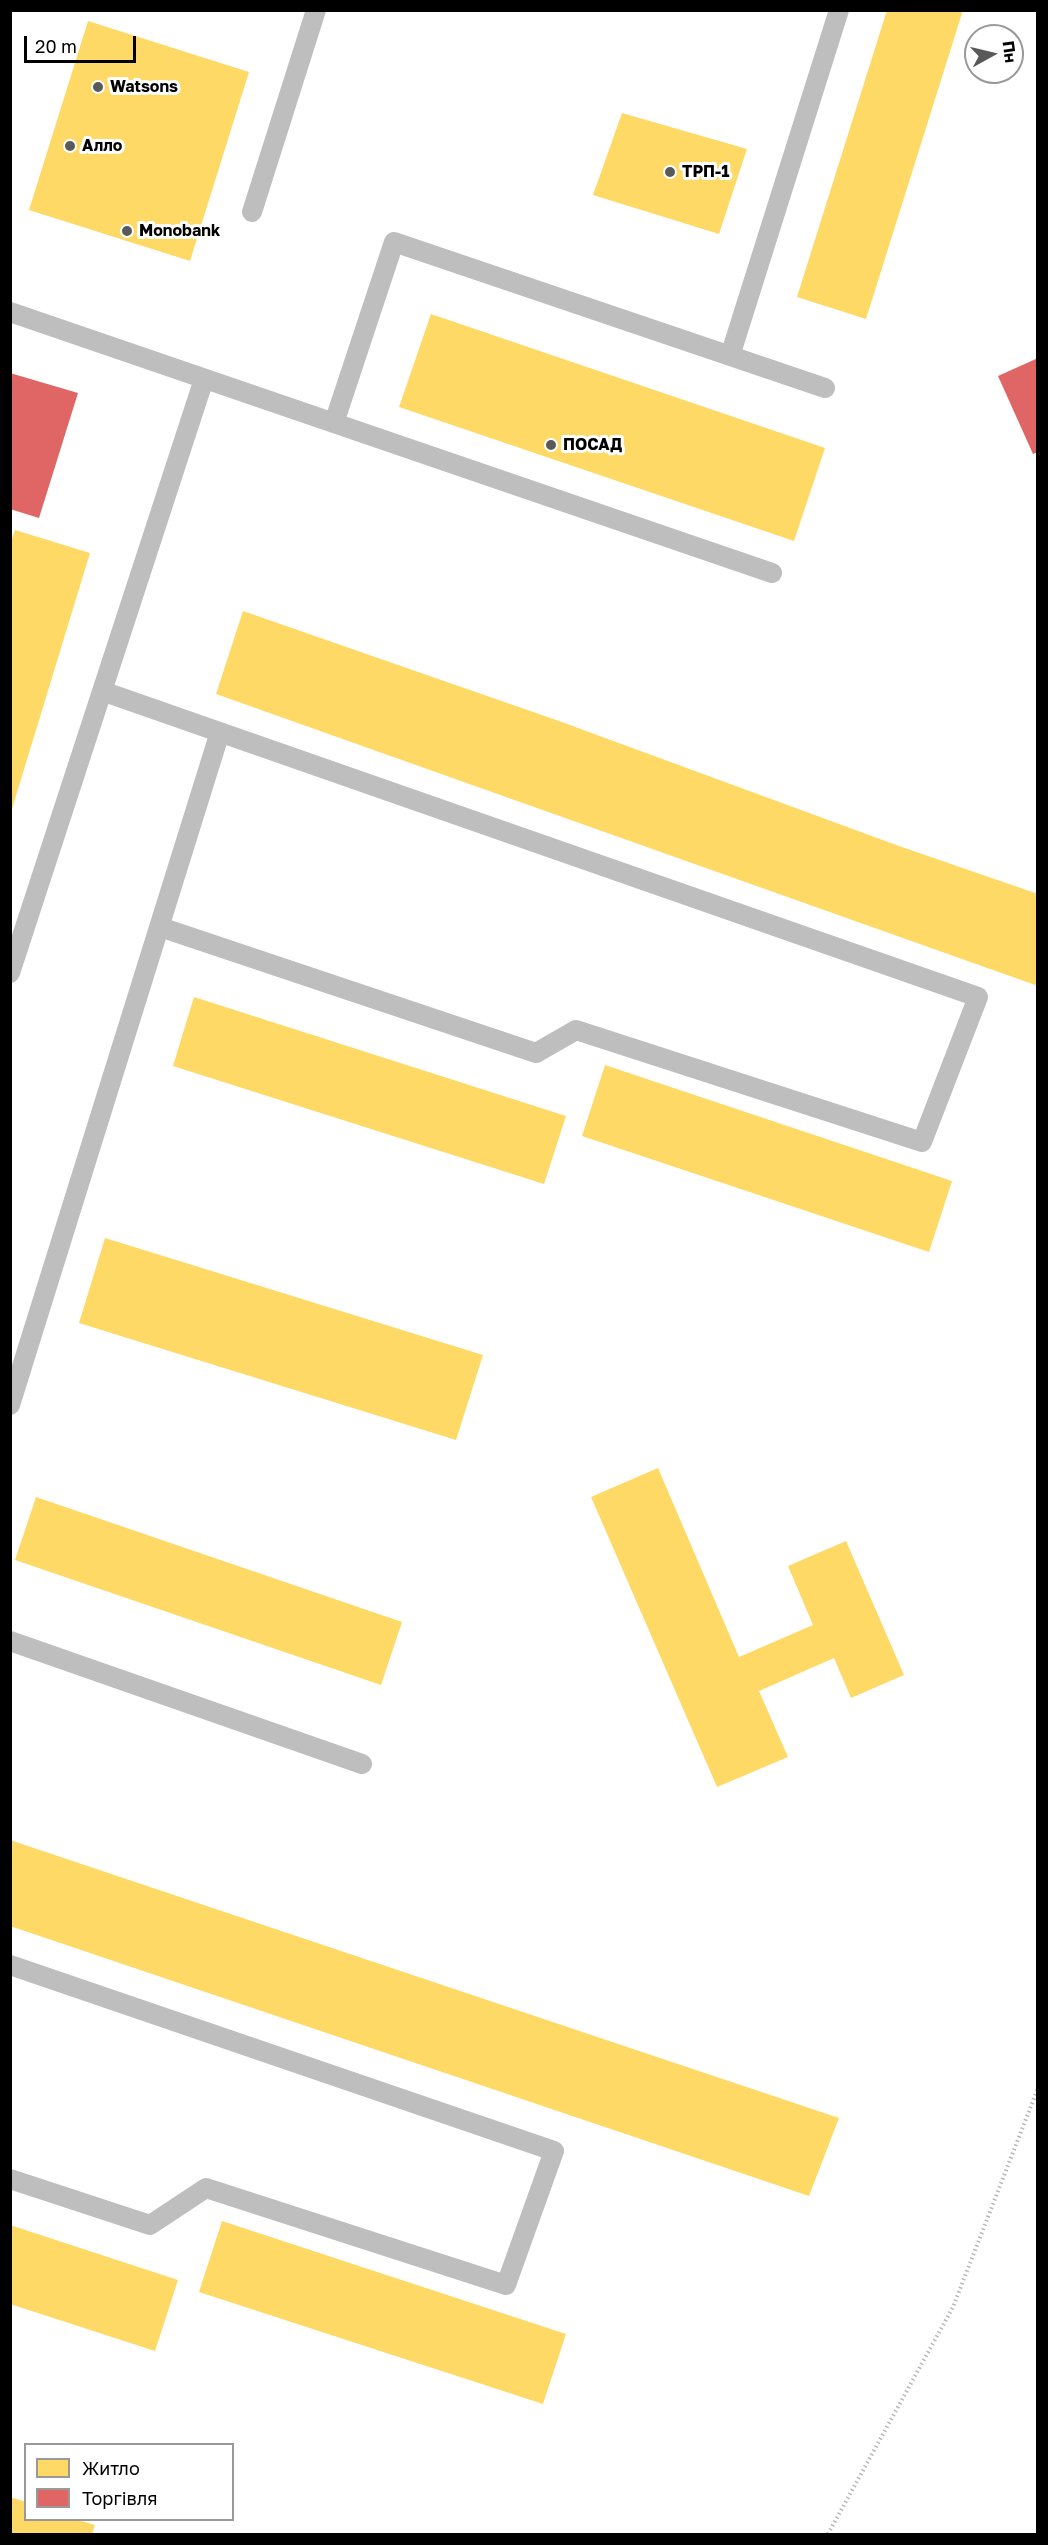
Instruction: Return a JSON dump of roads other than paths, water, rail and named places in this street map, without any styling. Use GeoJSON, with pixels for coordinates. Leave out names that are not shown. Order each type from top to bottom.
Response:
{"type":"FeatureCollection","features":[{"type":"Feature","properties":{"kind":"lane"},"geometry":{"type":"LineString","coordinates":[[252,212],[316,10]]}},
{"type":"Feature","properties":{"kind":"lane"},"geometry":{"type":"LineString","coordinates":[[730,356],[839,10]]}},
{"type":"Feature","properties":{"kind":"lane"},"geometry":{"type":"LineString","coordinates":[[334,423],[394,242],[825,388]]}},
{"type":"Feature","properties":{"kind":"lane"},"geometry":{"type":"LineString","coordinates":[[10,312],[772,573]]}},
{"type":"Feature","properties":{"kind":"lane"},"geometry":{"type":"LineString","coordinates":[[10,973],[204,379]]}},
{"type":"Feature","properties":{"kind":"lane"},"geometry":{"type":"LineString","coordinates":[[102,691],[978,997],[922,1142],[576,1029],[536,1053],[159,927]]}},
{"type":"Feature","properties":{"kind":"lane"},"geometry":{"type":"LineString","coordinates":[[10,1405],[220,732]]}},
{"type":"Feature","properties":{"kind":"lane"},"geometry":{"type":"LineString","coordinates":[[10,1641],[362,1764]]}},
{"type":"Feature","properties":{"kind":"lane"},"geometry":{"type":"LineString","coordinates":[[10,1965],[554,2151],[506,2285],[206,2188],[150,2225],[10,2179]]}},
{"type":"Feature","properties":{"kind":"place","name":"Watsons"},"geometry":{"type":"Point","coordinates":[98,87]}},
{"type":"Feature","properties":{"kind":"place","name":"Алло"},"geometry":{"type":"Point","coordinates":[70,146]}},
{"type":"Feature","properties":{"kind":"place","name":"ТРП-1"},"geometry":{"type":"Point","coordinates":[670,172]}},
{"type":"Feature","properties":{"kind":"place","name":"Monobank"},"geometry":{"type":"Point","coordinates":[127,231]}},
{"type":"Feature","properties":{"kind":"place","name":"ПОСАД"},"geometry":{"type":"Point","coordinates":[551,445]}}]}
